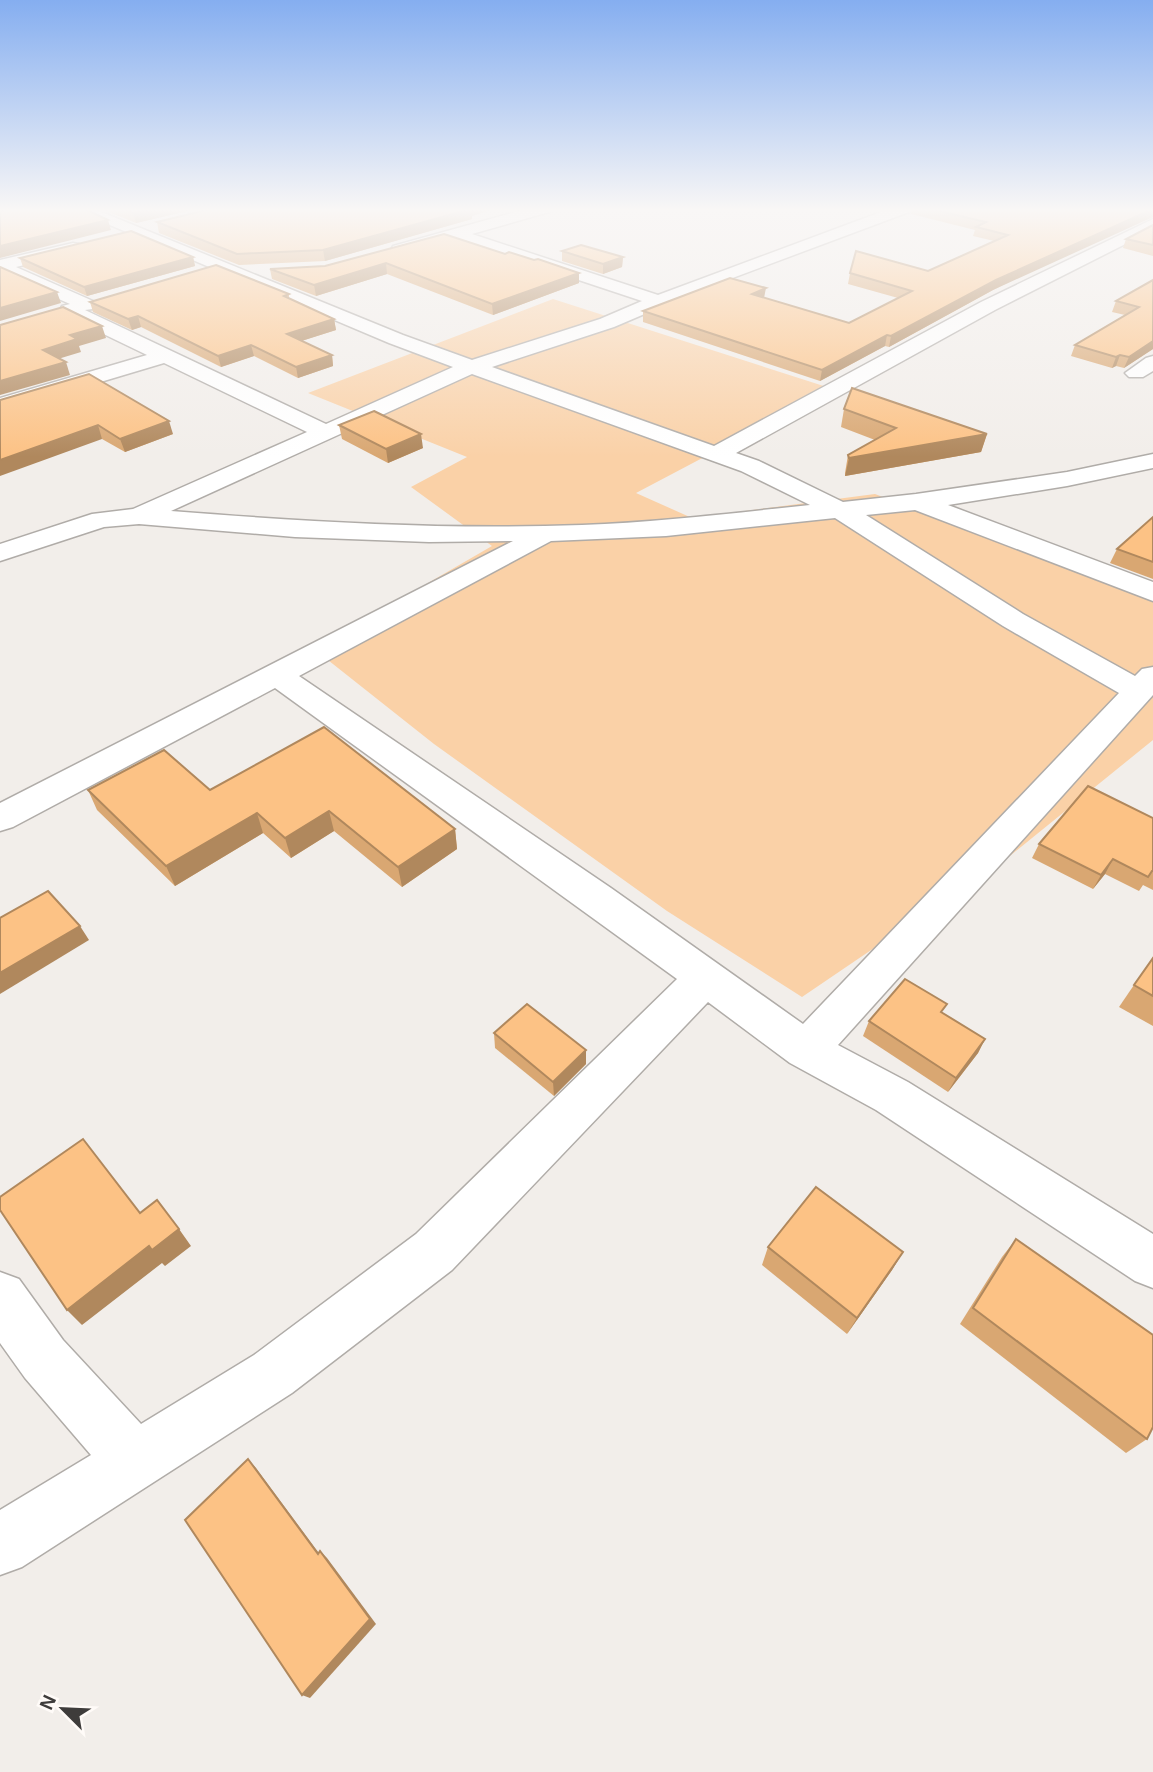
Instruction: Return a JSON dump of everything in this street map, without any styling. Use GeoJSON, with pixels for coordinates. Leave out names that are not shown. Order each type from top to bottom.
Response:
{"type":"FeatureCollection","features":[{"type":"Feature","properties":{"kind":"street"},"geometry":{"type":"LineString","coordinates":[[55,292],[85,306],[165,356],[326,432]]}},
{"type":"Feature","properties":{"kind":"street"},"geometry":{"type":"LineString","coordinates":[[279,292],[471,368],[750,466],[840,510],[1013,620],[1146,683],[806,1051]]}},
{"type":"Feature","properties":{"kind":"street"},"geometry":{"type":"LineString","coordinates":[[631,292],[659,301]]}},
{"type":"Feature","properties":{"kind":"street"},"geometry":{"type":"LineString","coordinates":[[139,516],[471,368],[607,323],[684,292]]}},
{"type":"Feature","properties":{"kind":"street"},"geometry":{"type":"LineString","coordinates":[[716,455],[1017,292]]}},
{"type":"Feature","properties":{"kind":"street"},"geometry":{"type":"LineString","coordinates":[[46,317],[85,306]]}},
{"type":"Feature","properties":{"kind":"street"},"geometry":{"type":"LineString","coordinates":[[0,405],[165,356]]}},
{"type":"Feature","properties":{"kind":"street"},"geometry":{"type":"LineString","coordinates":[[0,553],[101,520],[139,516],[295,529],[429,534],[548,534],[666,528],[916,502],[1067,479],[1153,461]]}},
{"type":"Feature","properties":{"kind":"street"},"geometry":{"type":"LineString","coordinates":[[916,502],[1153,592]]}},
{"type":"Feature","properties":{"kind":"street"},"geometry":{"type":"LineString","coordinates":[[0,818],[548,534]]}},
{"type":"Feature","properties":{"kind":"street"},"geometry":{"type":"LineString","coordinates":[[276,675],[706,977],[806,1051],[892,1096],[1153,1263]]}},
{"type":"Feature","properties":{"kind":"street"},"geometry":{"type":"LineString","coordinates":[[0,1545],[273,1374],[434,1252],[706,977]]}},
{"type":"Feature","properties":{"kind":"street"},"geometry":{"type":"LineString","coordinates":[[0,1298],[44,1359],[135,1461]]}},
{"type":"Feature","properties":{"kind":"shaded area"},"geometry":{"type":"Polygon","coordinates":[[[553,299],[833,389],[636,493],[692,518],[875,494],[1153,601],[1153,740],[1011,855],[802,997],[667,911],[434,744],[314,649],[492,546],[411,487],[467,457],[308,393],[553,299]]]}},
{"type":"Feature","properties":{"kind":"building"},"geometry":{"type":"Polygon","coordinates":[[[0,292],[57,292],[0,308],[0,292]]]}},
{"type":"Feature","properties":{"kind":"building"},"geometry":{"type":"Polygon","coordinates":[[[125,292],[283,292],[289,294],[284,296],[334,319],[287,334],[332,355],[296,367],[251,345],[218,356],[138,316],[128,319],[90,302],[125,292]]]}},
{"type":"Feature","properties":{"kind":"building"},"geometry":{"type":"Polygon","coordinates":[[[460,292],[527,292],[492,304],[460,292]]]}},
{"type":"Feature","properties":{"kind":"building"},"geometry":{"type":"Polygon","coordinates":[[[694,292],[757,292],[752,294],[849,323],[911,292],[974,292],[822,370],[643,311],[694,292]]]}},
{"type":"Feature","properties":{"kind":"building"},"geometry":{"type":"Polygon","coordinates":[[[1132,292],[1153,292],[1153,341],[1129,357],[1116,357],[1075,345],[1139,307],[1116,301],[1132,292]]]}},
{"type":"Feature","properties":{"kind":"building"},"geometry":{"type":"Polygon","coordinates":[[[63,307],[102,326],[70,335],[77,339],[43,350],[66,362],[0,381],[0,325],[63,307]]]}},
{"type":"Feature","properties":{"kind":"building"},"geometry":{"type":"Polygon","coordinates":[[[89,374],[169,421],[120,439],[98,425],[0,460],[0,400],[89,374]]]}},
{"type":"Feature","properties":{"kind":"building"},"geometry":{"type":"Polygon","coordinates":[[[852,388],[987,434],[849,458],[848,455],[896,428],[844,409],[852,388]]]}},
{"type":"Feature","properties":{"kind":"building"},"geometry":{"type":"Polygon","coordinates":[[[374,411],[421,434],[386,449],[339,425],[374,411]]]}},
{"type":"Feature","properties":{"kind":"building"},"geometry":{"type":"Polygon","coordinates":[[[1153,517],[1153,562],[1117,549],[1153,517]]]}},
{"type":"Feature","properties":{"kind":"building"},"geometry":{"type":"Polygon","coordinates":[[[324,727],[455,829],[398,867],[329,811],[285,838],[257,813],[166,866],[88,790],[164,750],[210,790],[324,727]]]}},
{"type":"Feature","properties":{"kind":"building"},"geometry":{"type":"Polygon","coordinates":[[[1088,786],[1153,818],[1153,871],[1148,877],[1113,859],[1101,875],[1039,844],[1088,786]]]}},
{"type":"Feature","properties":{"kind":"building"},"geometry":{"type":"Polygon","coordinates":[[[48,891],[80,926],[0,973],[0,918],[48,891]]]}},
{"type":"Feature","properties":{"kind":"building"},"geometry":{"type":"Polygon","coordinates":[[[1153,958],[1153,996],[1134,985],[1153,958]]]}},
{"type":"Feature","properties":{"kind":"building"},"geometry":{"type":"Polygon","coordinates":[[[905,979],[947,1004],[941,1012],[985,1039],[956,1078],[869,1021],[905,979]]]}},
{"type":"Feature","properties":{"kind":"building"},"geometry":{"type":"Polygon","coordinates":[[[527,1004],[586,1050],[553,1082],[494,1033],[527,1004]]]}},
{"type":"Feature","properties":{"kind":"building"},"geometry":{"type":"Polygon","coordinates":[[[83,1139],[140,1213],[157,1200],[179,1229],[152,1250],[149,1246],[67,1310],[0,1210],[0,1197],[83,1139]]]}},
{"type":"Feature","properties":{"kind":"building"},"geometry":{"type":"Polygon","coordinates":[[[816,1187],[903,1252],[857,1318],[768,1247],[816,1187]]]}},
{"type":"Feature","properties":{"kind":"building"},"geometry":{"type":"Polygon","coordinates":[[[1016,1239],[1153,1335],[1153,1427],[1147,1439],[973,1308],[1016,1239]]]}},
{"type":"Feature","properties":{"kind":"building"},"geometry":{"type":"Polygon","coordinates":[[[248,1459],[370,1619],[302,1695],[185,1520],[248,1459]]]}}]}
